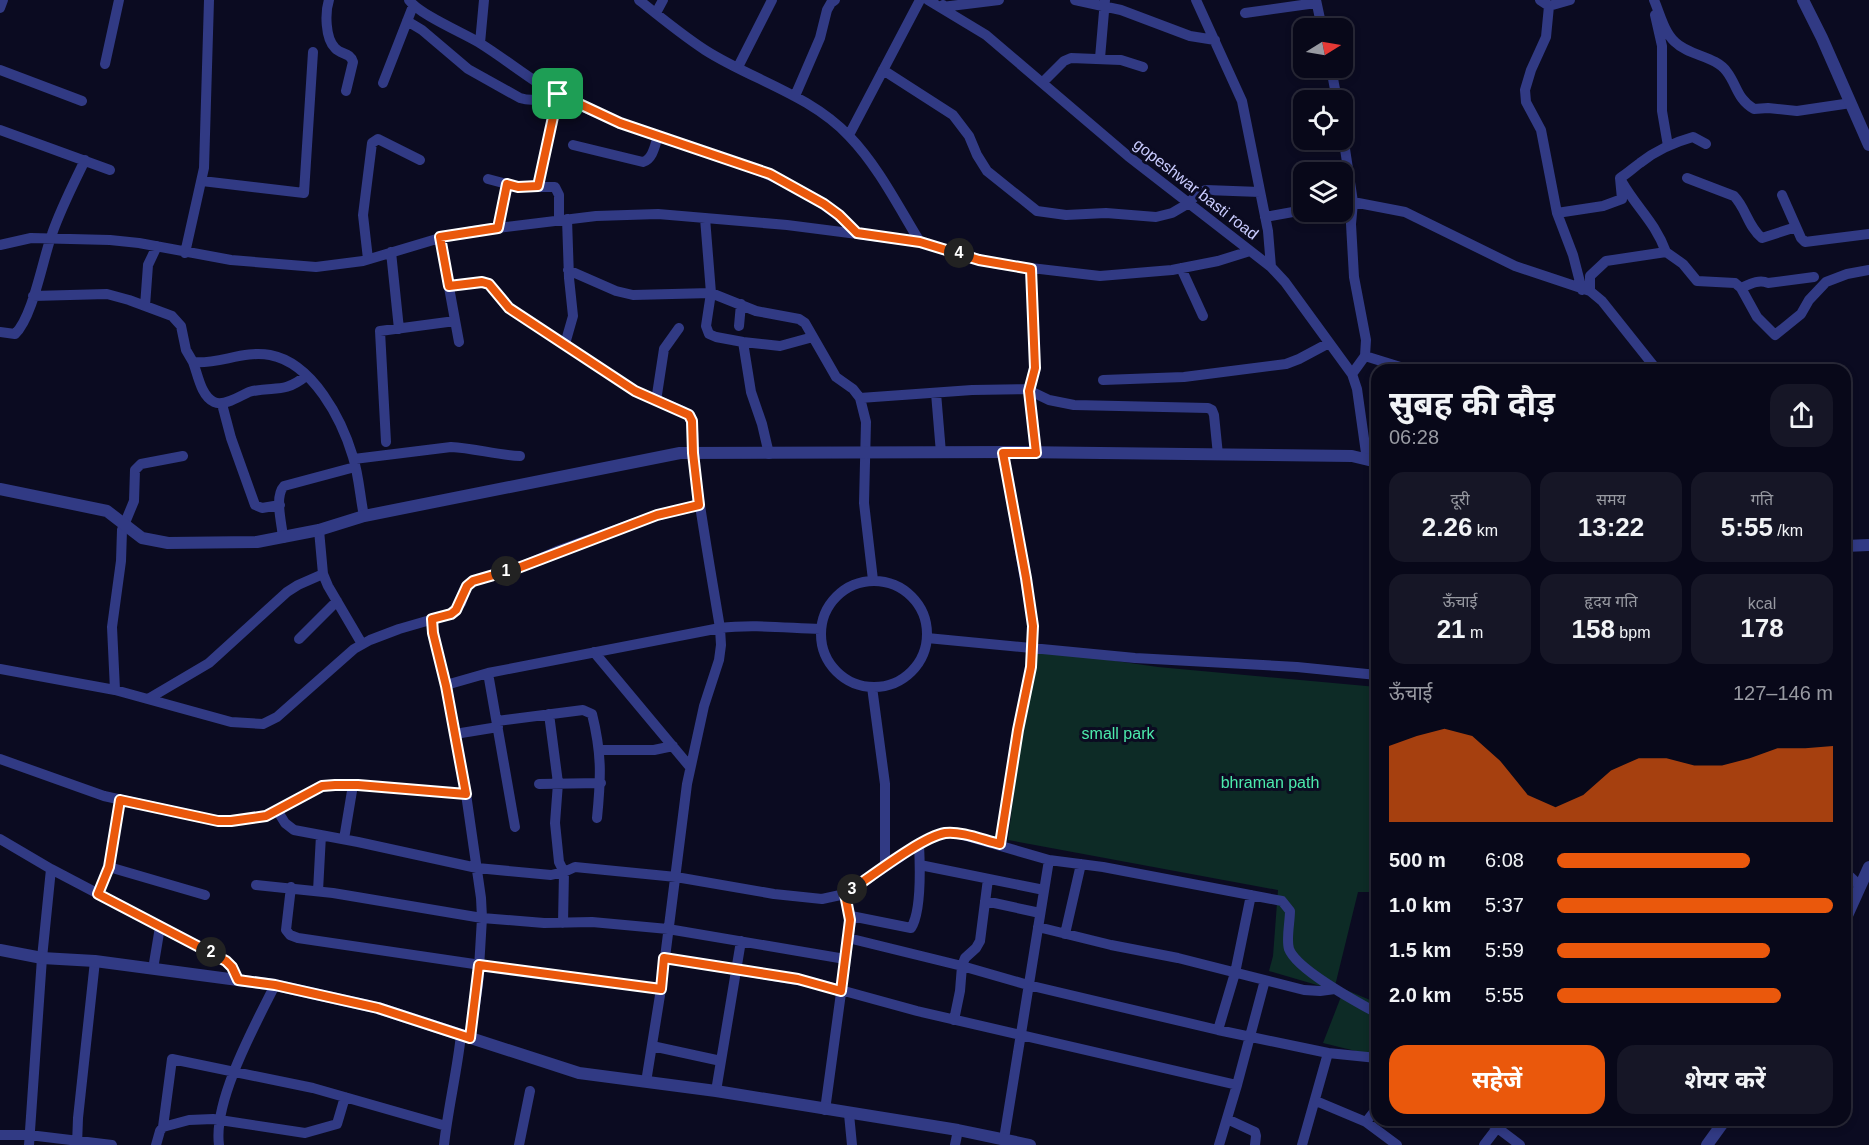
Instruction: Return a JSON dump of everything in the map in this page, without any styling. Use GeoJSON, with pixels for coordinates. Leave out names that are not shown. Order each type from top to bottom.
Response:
{"type":"FeatureCollection","features":[{"type":"Feature","properties":{"kind":"street"},"geometry":{"type":"LineString","coordinates":[[0,8],[3,0]]}},
{"type":"Feature","properties":{"kind":"street"},"geometry":{"type":"LineString","coordinates":[[105,64],[119,0]]}},
{"type":"Feature","properties":{"kind":"street"},"geometry":{"type":"LineString","coordinates":[[186,253],[202,181],[206,134],[209,0]]}},
{"type":"Feature","properties":{"kind":"street"},"geometry":{"type":"LineString","coordinates":[[329,0],[327,19],[332,45],[336,50],[348,54],[353,62],[346,91]]}},
{"type":"Feature","properties":{"kind":"street"},"geometry":{"type":"LineString","coordinates":[[480,43],[484,0]]}},
{"type":"Feature","properties":{"kind":"street"},"geometry":{"type":"LineString","coordinates":[[639,0],[705,50],[782,88],[818,110],[849,135],[867,156],[920,242]]}},
{"type":"Feature","properties":{"kind":"street"},"geometry":{"type":"LineString","coordinates":[[656,14],[663,0]]}},
{"type":"Feature","properties":{"kind":"street"},"geometry":{"type":"LineString","coordinates":[[738,67],[772,0]]}},
{"type":"Feature","properties":{"kind":"street"},"geometry":{"type":"LineString","coordinates":[[795,96],[816,48],[827,10],[835,0]]}},
{"type":"Feature","properties":{"kind":"street"},"geometry":{"type":"LineString","coordinates":[[849,135],[920,0]]}},
{"type":"Feature","properties":{"kind":"street","name":"gopeshwar basti road"},"geometry":{"type":"LineString","coordinates":[[928,0],[943,4],[986,35],[1128,156],[1271,267],[1285,282],[1352,374],[1371,456]]}},
{"type":"Feature","properties":{"kind":"street"},"geometry":{"type":"LineString","coordinates":[[943,4],[999,0]]}},
{"type":"Feature","properties":{"kind":"street"},"geometry":{"type":"LineString","coordinates":[[1076,0],[1104,3],[1190,36],[1215,40]]}},
{"type":"Feature","properties":{"kind":"street"},"geometry":{"type":"LineString","coordinates":[[1196,0],[1242,101],[1265,217],[1271,267]]}},
{"type":"Feature","properties":{"kind":"street"},"geometry":{"type":"LineString","coordinates":[[1570,0],[1544,3],[1546,37],[1525,90],[1529,110],[1541,130],[1557,213],[1586,290]]}},
{"type":"Feature","properties":{"kind":"street"},"geometry":{"type":"LineString","coordinates":[[1653,0],[1672,40],[1680,47],[1721,66],[1728,73],[1731,83],[1744,101],[1754,109],[1797,111],[1851,103]]}},
{"type":"Feature","properties":{"kind":"street"},"geometry":{"type":"LineString","coordinates":[[1653,0],[1662,46],[1662,111],[1668,146]]}},
{"type":"Feature","properties":{"kind":"street"},"geometry":{"type":"LineString","coordinates":[[1803,0],[1869,144]]}},
{"type":"Feature","properties":{"kind":"street"},"geometry":{"type":"LineString","coordinates":[[1245,14],[1316,1],[1320,18]]}},
{"type":"Feature","properties":{"kind":"street"},"geometry":{"type":"LineString","coordinates":[[383,83],[407,21],[411,3],[480,43],[556,94],[620,123],[770,174],[824,204],[857,233]]}},
{"type":"Feature","properties":{"kind":"street"},"geometry":{"type":"LineString","coordinates":[[1100,58],[1104,3]]}},
{"type":"Feature","properties":{"kind":"street"},"geometry":{"type":"LineString","coordinates":[[407,21],[468,69],[520,98],[542,99],[556,94]]}},
{"type":"Feature","properties":{"kind":"street"},"geometry":{"type":"LineString","coordinates":[[430,37],[442,21]]}},
{"type":"Feature","properties":{"kind":"street"},"geometry":{"type":"LineString","coordinates":[[202,181],[304,193],[313,52]]}},
{"type":"Feature","properties":{"kind":"street"},"geometry":{"type":"LineString","coordinates":[[1043,82],[1064,61],[1071,58],[1121,60],[1143,67]]}},
{"type":"Feature","properties":{"kind":"street"},"geometry":{"type":"LineString","coordinates":[[0,70],[82,101]]}},
{"type":"Feature","properties":{"kind":"street"},"geometry":{"type":"LineString","coordinates":[[883,70],[953,115],[969,136],[976,155],[987,171],[1036,211],[1066,215],[1106,213],[1156,217],[1172,213],[1206,190],[1260,192]]}},
{"type":"Feature","properties":{"kind":"street"},"geometry":{"type":"LineString","coordinates":[[538,186],[556,94]]}},
{"type":"Feature","properties":{"kind":"street"},"geometry":{"type":"LineString","coordinates":[[0,130],[110,170]]}},
{"type":"Feature","properties":{"kind":"street"},"geometry":{"type":"LineString","coordinates":[[573,145],[643,162],[652,154],[658,136]]}},
{"type":"Feature","properties":{"kind":"street"},"geometry":{"type":"LineString","coordinates":[[1620,178],[1675,142],[1693,138],[1706,144]]}},
{"type":"Feature","properties":{"kind":"street"},"geometry":{"type":"LineString","coordinates":[[368,259],[363,215],[372,143],[378,139],[420,160]]}},
{"type":"Feature","properties":{"kind":"street"},"geometry":{"type":"LineString","coordinates":[[0,332],[15,334],[18,331],[44,266],[51,237],[64,203],[85,160]]}},
{"type":"Feature","properties":{"kind":"street"},"geometry":{"type":"LineString","coordinates":[[1557,213],[1603,206],[1622,199],[1620,178]]}},
{"type":"Feature","properties":{"kind":"street"},"geometry":{"type":"LineString","coordinates":[[1620,178],[1630,196],[1656,229],[1666,252],[1683,264],[1697,281],[1735,283],[1741,288],[1757,317],[1775,335],[1801,314],[1809,300],[1826,282],[1847,274],[1869,270]]}},
{"type":"Feature","properties":{"kind":"street"},"geometry":{"type":"LineString","coordinates":[[1687,178],[1734,196],[1740,201],[1751,226],[1762,238],[1796,227]]}},
{"type":"Feature","properties":{"kind":"street"},"geometry":{"type":"LineString","coordinates":[[488,179],[518,187],[551,185],[558,190],[573,316],[566,344]]}},
{"type":"Feature","properties":{"kind":"street"},"geometry":{"type":"LineString","coordinates":[[498,228],[507,184]]}},
{"type":"Feature","properties":{"kind":"street"},"geometry":{"type":"LineString","coordinates":[[1782,195],[1801,238],[1809,242],[1869,234]]}},
{"type":"Feature","properties":{"kind":"street"},"geometry":{"type":"LineString","coordinates":[[1353,203],[1405,212],[1515,266],[1586,290],[1602,301],[1652,364]]}},
{"type":"Feature","properties":{"kind":"street"},"geometry":{"type":"LineString","coordinates":[[1265,217],[1293,212]]}},
{"type":"Feature","properties":{"kind":"street"},"geometry":{"type":"LineString","coordinates":[[0,245],[31,238],[51,237],[110,240],[231,260],[316,267],[368,259],[440,237],[498,228],[596,216],[658,214],[857,233],[920,242],[979,260],[1031,269],[1100,276],[1129,275],[1181,268],[1218,261],[1250,250]]}},
{"type":"Feature","properties":{"kind":"street"},"geometry":{"type":"LineString","coordinates":[[705,218],[711,293],[706,330],[716,337],[780,346],[813,337]]}},
{"type":"Feature","properties":{"kind":"street"},"geometry":{"type":"LineString","coordinates":[[1351,222],[1354,277],[1366,340],[1365,356],[1352,374]]}},
{"type":"Feature","properties":{"kind":"street"},"geometry":{"type":"LineString","coordinates":[[440,237],[459,342]]}},
{"type":"Feature","properties":{"kind":"street"},"geometry":{"type":"LineString","coordinates":[[145,306],[148,265],[157,246]]}},
{"type":"Feature","properties":{"kind":"street"},"geometry":{"type":"LineString","coordinates":[[391,252],[399,329]]}},
{"type":"Feature","properties":{"kind":"street"},"geometry":{"type":"LineString","coordinates":[[1586,290],[1590,276],[1606,261],[1666,252]]}},
{"type":"Feature","properties":{"kind":"street"},"geometry":{"type":"LineString","coordinates":[[1181,268],[1203,316]]}},
{"type":"Feature","properties":{"kind":"street"},"geometry":{"type":"LineString","coordinates":[[1031,269],[1035,368],[1029,391],[1036,453]]}},
{"type":"Feature","properties":{"kind":"street"},"geometry":{"type":"LineString","coordinates":[[568,270],[616,291],[633,295],[711,293],[756,311],[799,319],[805,323],[836,377],[853,389],[860,398],[866,422],[864,503],[873,580]]}},
{"type":"Feature","properties":{"kind":"street"},"geometry":{"type":"LineString","coordinates":[[1741,288],[1755,282],[1768,283],[1814,277]]}},
{"type":"Feature","properties":{"kind":"street"},"geometry":{"type":"LineString","coordinates":[[449,286],[482,282],[489,284],[509,308],[635,391],[689,415],[692,421],[699,505],[722,645],[704,706],[690,767],[661,989],[646,1082]]}},
{"type":"Feature","properties":{"kind":"street"},"geometry":{"type":"LineString","coordinates":[[33,296],[107,294],[178,320],[186,350],[207,397],[216,404],[222,404],[254,391],[294,386],[306,376]]}},
{"type":"Feature","properties":{"kind":"street"},"geometry":{"type":"LineString","coordinates":[[739,326],[741,304]]}},
{"type":"Feature","properties":{"kind":"street"},"geometry":{"type":"LineString","coordinates":[[386,442],[380,332],[455,321]]}},
{"type":"Feature","properties":{"kind":"street"},"geometry":{"type":"LineString","coordinates":[[656,401],[664,349],[679,328]]}},
{"type":"Feature","properties":{"kind":"street"},"geometry":{"type":"LineString","coordinates":[[743,342],[751,392],[770,454]]}},
{"type":"Feature","properties":{"kind":"street"},"geometry":{"type":"LineString","coordinates":[[1103,380],[1184,377],[1286,364],[1329,343]]}},
{"type":"Feature","properties":{"kind":"street"},"geometry":{"type":"LineString","coordinates":[[193,362],[256,354],[271,355],[289,362],[306,376],[329,404],[340,423],[354,463],[364,516]]}},
{"type":"Feature","properties":{"kind":"street"},"geometry":{"type":"LineString","coordinates":[[1365,356],[1391,364]]}},
{"type":"Feature","properties":{"kind":"street"},"geometry":{"type":"LineString","coordinates":[[860,398],[980,390],[1029,391],[1049,400],[1074,405],[1208,408],[1214,415],[1218,455]]}},
{"type":"Feature","properties":{"kind":"street"},"geometry":{"type":"LineString","coordinates":[[936,393],[940,453]]}},
{"type":"Feature","properties":{"kind":"street"},"geometry":{"type":"LineString","coordinates":[[222,404],[231,438],[255,506],[262,508],[280,505]]}},
{"type":"Feature","properties":{"kind":"street"},"geometry":{"type":"LineString","coordinates":[[283,538],[280,490],[284,486],[354,463],[451,447],[466,447],[498,455],[520,456]]}},
{"type":"Feature","properties":{"kind":"street"},"geometry":{"type":"LineString","coordinates":[[0,489],[107,511],[142,538],[168,543],[257,542],[319,530],[364,516],[680,453],[1352,456],[1371,461]]}},
{"type":"Feature","properties":{"kind":"street"},"geometry":{"type":"LineString","coordinates":[[1000,844],[1032,648],[1032,613],[1003,453]]}},
{"type":"Feature","properties":{"kind":"street"},"geometry":{"type":"LineString","coordinates":[[115,690],[111,638],[121,561],[123,523],[134,501],[136,467],[183,456]]}},
{"type":"Feature","properties":{"kind":"street"},"geometry":{"type":"LineString","coordinates":[[0,669],[115,690],[231,723],[263,724],[278,717],[340,659],[362,644],[399,629],[451,614],[456,610],[467,586],[473,581],[518,568],[657,515],[699,505]]}},
{"type":"Feature","properties":{"kind":"street"},"geometry":{"type":"LineString","coordinates":[[319,530],[323,573],[362,644]]}},
{"type":"Feature","properties":{"kind":"street"},"geometry":{"type":"LineString","coordinates":[[1851,546],[1869,545]]}},
{"type":"Feature","properties":{"kind":"street"},"geometry":{"type":"LineString","coordinates":[[148,699],[209,663],[287,592],[323,573]]}},
{"type":"Feature","properties":{"kind":"street"},"geometry":{"type":"LineString","coordinates":[[873,580],[888,582],[902,588],[913,597],[926,623],[927,638],[914,670],[895,683],[872,687],[855,684],[834,669],[822,646],[820,629],[823,616],[837,594],[860,581],[873,580]]}},
{"type":"Feature","properties":{"kind":"street"},"geometry":{"type":"LineString","coordinates":[[299,639],[337,601]]}},
{"type":"Feature","properties":{"kind":"street"},"geometry":{"type":"LineString","coordinates":[[432,619],[466,794],[482,918],[479,965],[444,1145]]}},
{"type":"Feature","properties":{"kind":"street"},"geometry":{"type":"LineString","coordinates":[[446,686],[488,673],[720,628],[743,626],[820,629]]}},
{"type":"Feature","properties":{"kind":"street"},"geometry":{"type":"LineString","coordinates":[[927,638],[1135,658],[1297,667],[1371,674]]}},
{"type":"Feature","properties":{"kind":"street"},"geometry":{"type":"LineString","coordinates":[[594,652],[690,767]]}},
{"type":"Feature","properties":{"kind":"street"},"geometry":{"type":"LineString","coordinates":[[488,673],[514,827]]}},
{"type":"Feature","properties":{"kind":"street"},"geometry":{"type":"LineString","coordinates":[[872,687],[885,784],[885,867]]}},
{"type":"Feature","properties":{"kind":"street"},"geometry":{"type":"LineString","coordinates":[[456,735],[549,714],[583,710],[592,714],[599,750],[601,783],[597,818]]}},
{"type":"Feature","properties":{"kind":"street"},"geometry":{"type":"LineString","coordinates":[[549,714],[558,783],[555,823],[559,862],[564,872],[563,923]]}},
{"type":"Feature","properties":{"kind":"street"},"geometry":{"type":"LineString","coordinates":[[599,750],[654,750],[673,746]]}},
{"type":"Feature","properties":{"kind":"street"},"geometry":{"type":"LineString","coordinates":[[0,759],[104,796],[218,821],[266,816],[322,786],[353,785],[466,794]]}},
{"type":"Feature","properties":{"kind":"street"},"geometry":{"type":"LineString","coordinates":[[539,784],[601,783]]}},
{"type":"Feature","properties":{"kind":"street"},"geometry":{"type":"LineString","coordinates":[[344,839],[353,785]]}},
{"type":"Feature","properties":{"kind":"street"},"geometry":{"type":"LineString","coordinates":[[98,894],[109,867],[120,800]]}},
{"type":"Feature","properties":{"kind":"street"},"geometry":{"type":"LineString","coordinates":[[277,810],[285,823],[294,830],[477,868],[551,875],[575,867],[676,877],[774,894],[822,899],[845,894],[919,844],[933,837],[950,833],[1000,844],[1049,860],[1282,902],[1290,911],[1289,944],[1291,951],[1306,967],[1335,989],[1371,1010]]}},
{"type":"Feature","properties":{"kind":"street"},"geometry":{"type":"LineString","coordinates":[[318,891],[321,835]]}},
{"type":"Feature","properties":{"kind":"street"},"geometry":{"type":"LineString","coordinates":[[0,839],[51,869],[226,961],[232,967],[238,980]]}},
{"type":"Feature","properties":{"kind":"street"},"geometry":{"type":"LineString","coordinates":[[851,916],[911,928],[915,919],[920,865],[919,844]]}},
{"type":"Feature","properties":{"kind":"street"},"geometry":{"type":"LineString","coordinates":[[1004,1139],[1049,860]]}},
{"type":"Feature","properties":{"kind":"street"},"geometry":{"type":"LineString","coordinates":[[1065,934],[1081,864]]}},
{"type":"Feature","properties":{"kind":"street"},"geometry":{"type":"LineString","coordinates":[[920,865],[1044,890]]}},
{"type":"Feature","properties":{"kind":"street"},"geometry":{"type":"LineString","coordinates":[[109,867],[205,895]]}},
{"type":"Feature","properties":{"kind":"street"},"geometry":{"type":"LineString","coordinates":[[1851,906],[1869,867]]}},
{"type":"Feature","properties":{"kind":"street"},"geometry":{"type":"LineString","coordinates":[[29,1140],[51,869]]}},
{"type":"Feature","properties":{"kind":"street"},"geometry":{"type":"LineString","coordinates":[[1851,878],[1860,886]]}},
{"type":"Feature","properties":{"kind":"street"},"geometry":{"type":"LineString","coordinates":[[954,1020],[962,966],[965,958],[980,941],[988,879]]}},
{"type":"Feature","properties":{"kind":"street"},"geometry":{"type":"LineString","coordinates":[[256,885],[318,891],[482,918],[563,923],[592,922],[668,929],[845,959]]}},
{"type":"Feature","properties":{"kind":"street"},"geometry":{"type":"LineString","coordinates":[[291,888],[286,930],[290,935],[298,938],[661,989]]}},
{"type":"Feature","properties":{"kind":"street"},"geometry":{"type":"LineString","coordinates":[[825,1110],[851,916],[845,894]]}},
{"type":"Feature","properties":{"kind":"street"},"geometry":{"type":"LineString","coordinates":[[1218,1030],[1235,973],[1251,895]]}},
{"type":"Feature","properties":{"kind":"street"},"geometry":{"type":"LineString","coordinates":[[985,901],[1040,913]]}},
{"type":"Feature","properties":{"kind":"street"},"geometry":{"type":"LineString","coordinates":[[153,969],[160,927]]}},
{"type":"Feature","properties":{"kind":"street"},"geometry":{"type":"LineString","coordinates":[[1038,927],[1304,990],[1335,989]]}},
{"type":"Feature","properties":{"kind":"street"},"geometry":{"type":"LineString","coordinates":[[848,938],[1028,985],[1218,1030],[1328,1053],[1371,1057]]}},
{"type":"Feature","properties":{"kind":"street"},"geometry":{"type":"LineString","coordinates":[[716,1091],[741,941]]}},
{"type":"Feature","properties":{"kind":"street"},"geometry":{"type":"LineString","coordinates":[[0,950],[42,958],[95,961],[275,985],[378,1008],[579,1072],[716,1091],[958,1130],[1030,1145]]}},
{"type":"Feature","properties":{"kind":"street"},"geometry":{"type":"LineString","coordinates":[[664,958],[798,979],[954,1020],[1238,1084]]}},
{"type":"Feature","properties":{"kind":"street"},"geometry":{"type":"LineString","coordinates":[[77,1143],[95,961]]}},
{"type":"Feature","properties":{"kind":"street"},"geometry":{"type":"LineString","coordinates":[[1219,1145],[1238,1084],[1265,980]]}},
{"type":"Feature","properties":{"kind":"street"},"geometry":{"type":"LineString","coordinates":[[219,1145],[220,1120],[235,1071],[249,1036],[275,985]]}},
{"type":"Feature","properties":{"kind":"street"},"geometry":{"type":"LineString","coordinates":[[652,1046],[721,1061]]}},
{"type":"Feature","properties":{"kind":"street"},"geometry":{"type":"LineString","coordinates":[[1302,1145],[1328,1053]]}},
{"type":"Feature","properties":{"kind":"street"},"geometry":{"type":"LineString","coordinates":[[156,1145],[163,1127],[172,1059],[313,1088],[446,1126]]}},
{"type":"Feature","properties":{"kind":"street"},"geometry":{"type":"LineString","coordinates":[[519,1145],[530,1090]]}},
{"type":"Feature","properties":{"kind":"street"},"geometry":{"type":"LineString","coordinates":[[163,1127],[189,1120],[220,1120],[305,1133],[338,1124],[345,1097]]}},
{"type":"Feature","properties":{"kind":"street"},"geometry":{"type":"LineString","coordinates":[[1316,1101],[1371,1126]]}},
{"type":"Feature","properties":{"kind":"street"},"geometry":{"type":"LineString","coordinates":[[849,1114],[852,1145]]}},
{"type":"Feature","properties":{"kind":"street"},"geometry":{"type":"LineString","coordinates":[[1366,1122],[1371,1116]]}},
{"type":"Feature","properties":{"kind":"street"},"geometry":{"type":"LineString","coordinates":[[1227,1119],[1255,1132],[1257,1136],[1255,1145]]}},
{"type":"Feature","properties":{"kind":"street"},"geometry":{"type":"LineString","coordinates":[[1371,1126],[1397,1145]]}},
{"type":"Feature","properties":{"kind":"street"},"geometry":{"type":"LineString","coordinates":[[1494,1126],[1520,1145]]}},
{"type":"Feature","properties":{"kind":"street"},"geometry":{"type":"LineString","coordinates":[[1707,1145],[1721,1126]]}},
{"type":"Feature","properties":{"kind":"street"},"geometry":{"type":"LineString","coordinates":[[1484,1145],[1497,1128]]}},
{"type":"Feature","properties":{"kind":"street"},"geometry":{"type":"LineString","coordinates":[[955,1145],[958,1130]]}},
{"type":"Feature","properties":{"kind":"street"},"geometry":{"type":"LineString","coordinates":[[0,1135],[29,1140],[112,1145]]}},
{"type":"Feature","properties":{"kind":"green space","name":"bhraman path"},"geometry":{"type":"Polygon","coordinates":[[[1032,649],[1158,667],[1371,686],[1371,892],[1358,892],[1334,990],[1269,971],[1273,956],[1278,890],[1008,840],[1032,649]]]}},
{"type":"Feature","properties":{"kind":"green space"},"geometry":{"type":"Polygon","coordinates":[[[1344,989],[1371,1000],[1371,1055],[1323,1043],[1344,989]]]}},
{"type":"Feature","properties":{"kind":"route"},"geometry":{"type":"LineString","coordinates":[[558,94],[620,123],[770,174],[824,204],[857,233],[920,242],[979,260],[1031,269],[1035,368],[1029,391],[1036,453],[1003,453],[1032,613],[1031,667],[1018,730],[1000,844],[956,833],[944,833],[915,846],[845,894],[851,916],[841,991],[798,979],[664,958],[661,989],[479,965],[470,1038],[378,1008],[275,985],[238,980],[232,967],[226,961],[98,894],[109,867],[120,800],[218,821],[231,821],[266,816],[322,786],[358,785],[466,794],[432,619],[451,614],[456,610],[467,586],[473,581],[518,568],[557,551],[657,515],[699,505],[692,421],[689,415],[635,391],[509,308],[489,284],[482,282],[449,286],[440,237],[498,228],[507,184],[518,187],[538,186],[558,94]]}},
{"type":"Feature","properties":{"kind":"park label","name":"small park"},"geometry":{"type":"Point","coordinates":[1118,733]}}]}
